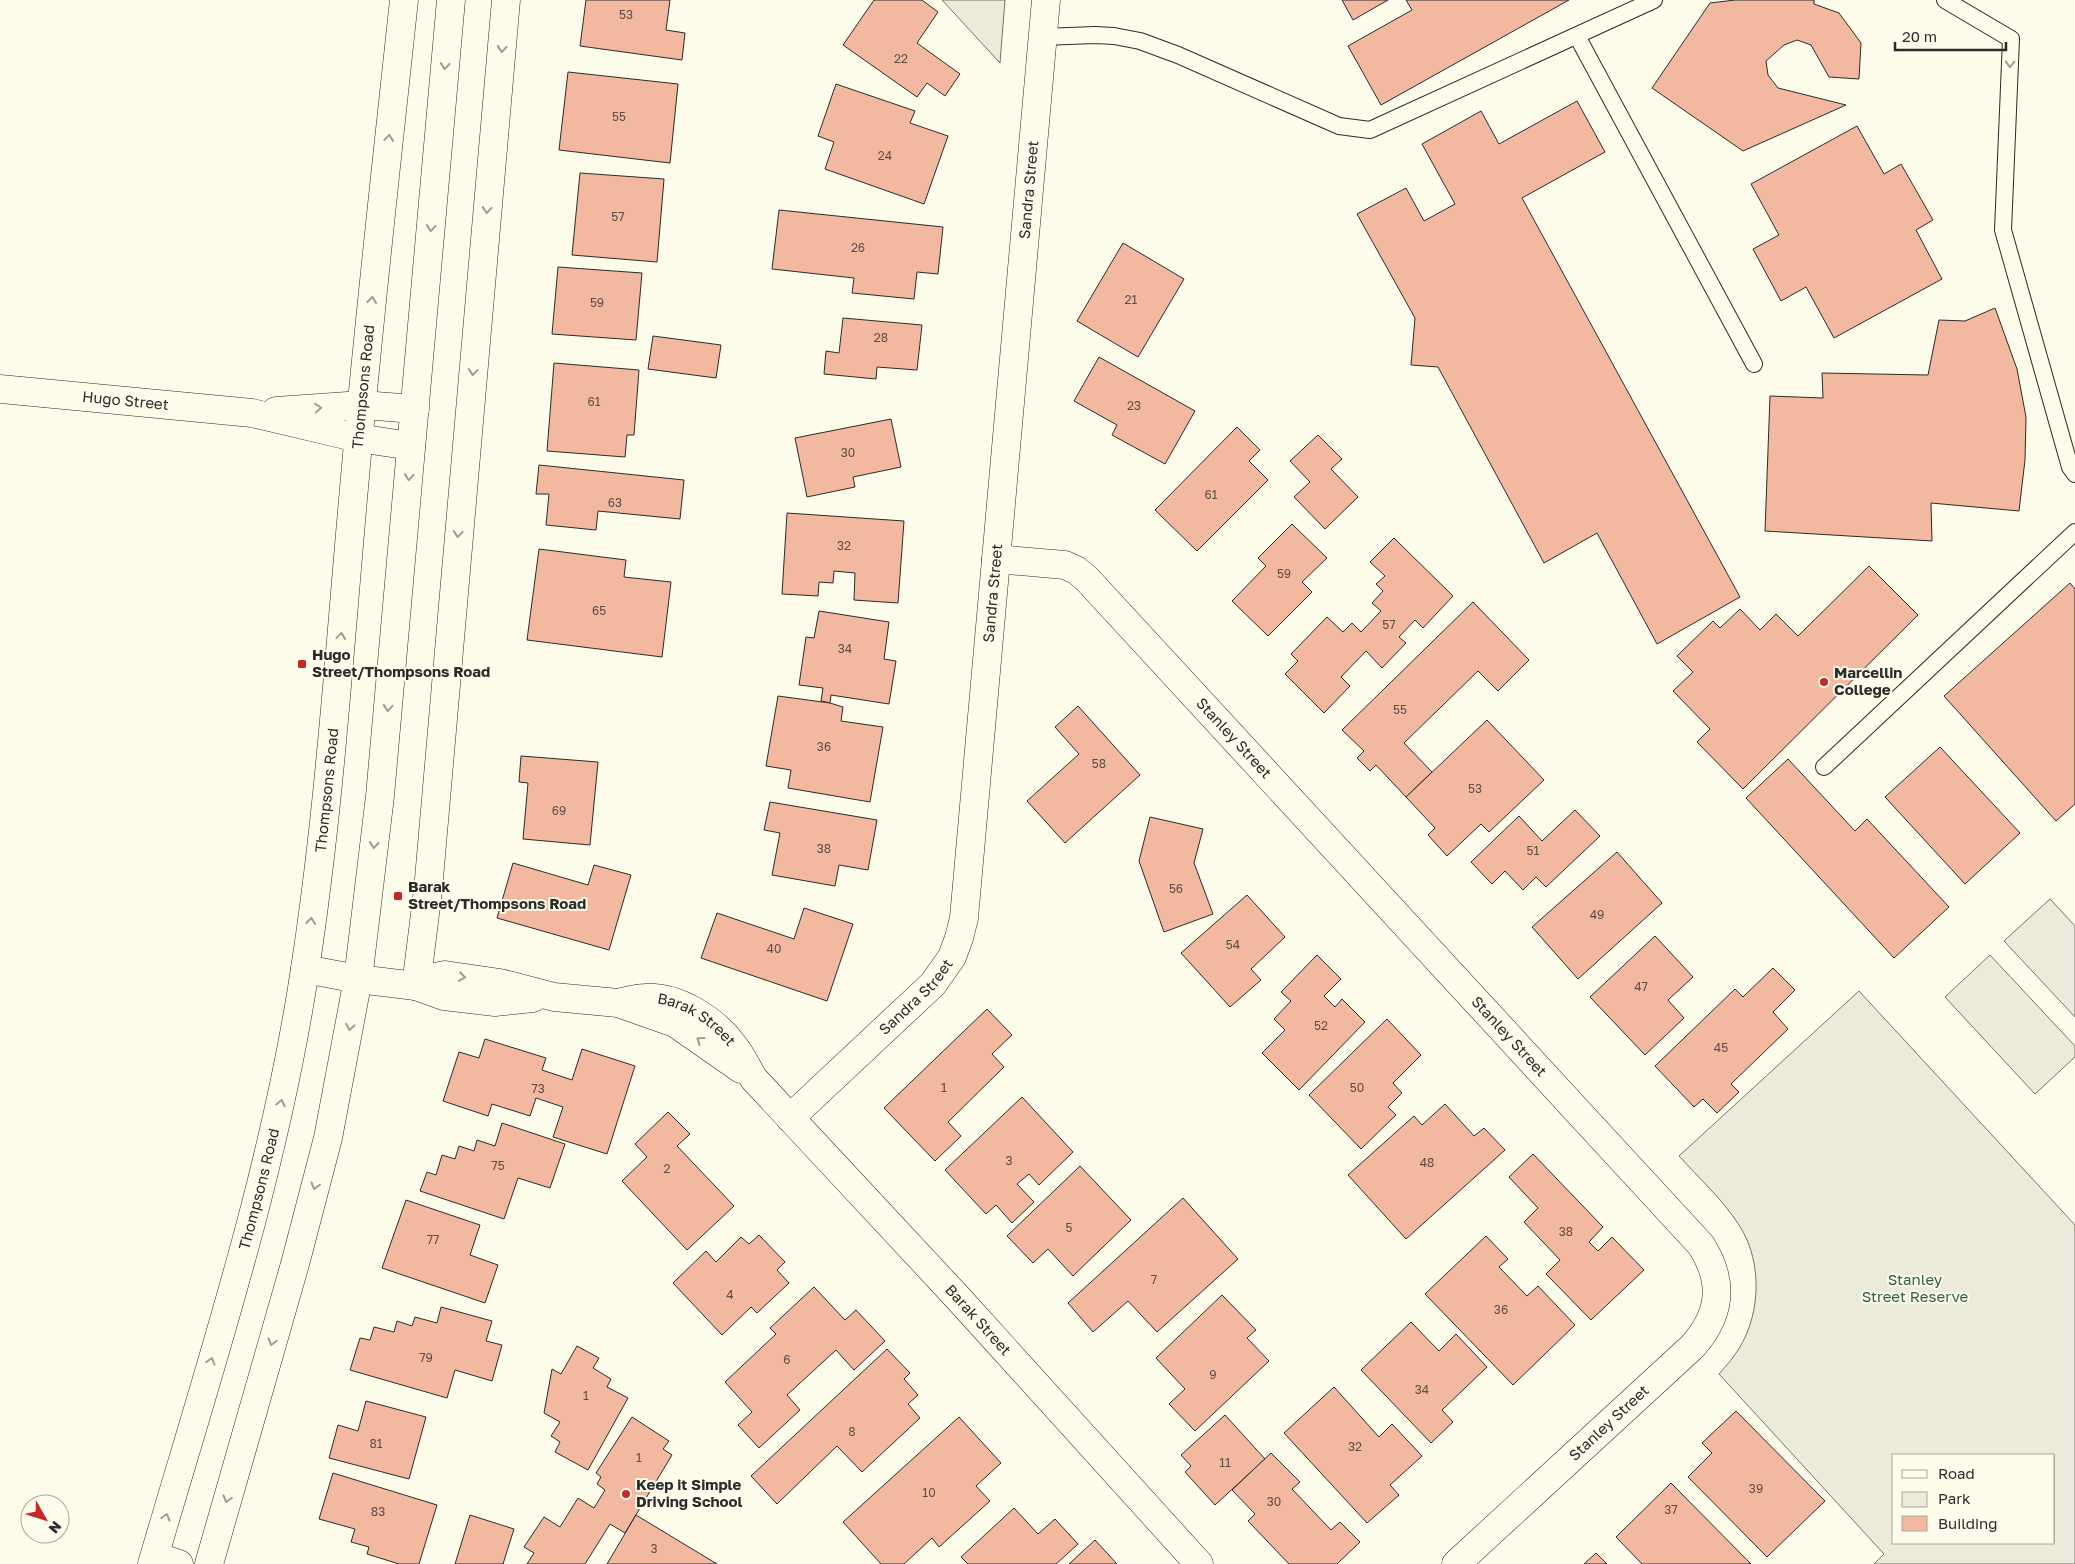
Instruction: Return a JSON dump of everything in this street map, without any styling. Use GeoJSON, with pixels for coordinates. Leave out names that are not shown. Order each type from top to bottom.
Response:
{"type":"FeatureCollection","features":[{"type":"Feature","properties":{"kind":"street","name":"Thompsons Road"},"geometry":{"type":"LineString","coordinates":[[162,1561],[282,1097],[305,969],[327,789],[358,438],[404,0]]}},
{"type":"Feature","properties":{"kind":"street"},"geometry":{"type":"LineString","coordinates":[[209,1564],[295,1264],[328,1138],[358,979],[380,796],[451,0]]}},
{"type":"Feature","properties":{"kind":"street"},"geometry":{"type":"LineString","coordinates":[[416,986],[430,871],[506,0]]}},
{"type":"Feature","properties":{"kind":"street","name":"Sandra Street"},"geometry":{"type":"LineString","coordinates":[[790,1118],[933,984],[947,964],[959,938],[964,918],[1046,0]]}},
{"type":"Feature","properties":{"kind":"street","name":"Hugo Street"},"geometry":{"type":"LineString","coordinates":[[0,389],[252,413],[358,438],[411,446]]}},
{"type":"Feature","properties":{"kind":"street","name":"Hugo Street"},"geometry":{"type":"LineString","coordinates":[[252,413],[362,405],[415,408]]}},
{"type":"Feature","properties":{"kind":"street","name":"Stanley Street"},"geometry":{"type":"LineString","coordinates":[[996,560],[1065,565],[1076,570],[1086,578],[1702,1245],[1710,1258],[1716,1278],[1717,1296],[1713,1317],[1705,1332],[1693,1346],[1456,1564]]}},
{"type":"Feature","properties":{"kind":"street","name":"Barak Street"},"geometry":{"type":"LineString","coordinates":[[305,969],[358,979],[416,986],[444,996],[494,1002],[554,997],[618,1003],[675,1023],[754,1079],[958,1298],[1199,1564]]}},
{"type":"Feature","properties":{"kind":"lane"},"geometry":{"type":"LineString","coordinates":[[1042,37],[1094,35],[1114,36],[1140,41],[1178,55],[1339,126],[1370,130],[1654,0]]}},
{"type":"Feature","properties":{"kind":"lane"},"geometry":{"type":"LineString","coordinates":[[1945,0],[2011,40],[2003,230],[2070,467],[2075,474]]}},
{"type":"Feature","properties":{"kind":"lane"},"geometry":{"type":"LineString","coordinates":[[1577,36],[1754,364]]}},
{"type":"Feature","properties":{"kind":"lane"},"geometry":{"type":"LineString","coordinates":[[1824,767],[2075,532]]}},
{"type":"Feature","properties":{"kind":"green space"},"geometry":{"type":"Polygon","coordinates":[[[942,0],[1005,0],[1000,63],[942,0]]]}},
{"type":"Feature","properties":{"kind":"green space"},"geometry":{"type":"Polygon","coordinates":[[[2050,899],[2075,926],[2075,1017],[2004,941],[2050,899]]]}},
{"type":"Feature","properties":{"kind":"green space"},"geometry":{"type":"Polygon","coordinates":[[[1990,955],[2075,1046],[2075,1057],[2035,1094],[1945,997],[1990,955]]]}},
{"type":"Feature","properties":{"kind":"green space","name":"Stanley Street Reserve"},"geometry":{"type":"Polygon","coordinates":[[[1859,991],[2075,1225],[2075,1564],[1874,1564],[1884,1554],[1719,1374],[1734,1356],[1750,1326],[1754,1309],[1756,1274],[1753,1256],[1747,1240],[1733,1216],[1679,1156],[1859,991]]]}},
{"type":"Feature","properties":{"kind":"building"},"geometry":{"type":"Polygon","coordinates":[[[586,0],[670,0],[666,30],[685,33],[682,60],[580,46],[586,0]]]}},
{"type":"Feature","properties":{"kind":"building"},"geometry":{"type":"Polygon","coordinates":[[[874,0],[922,0],[938,12],[917,43],[960,74],[945,96],[927,83],[917,97],[843,45],[874,0]]]}},
{"type":"Feature","properties":{"kind":"building"},"geometry":{"type":"Polygon","coordinates":[[[1342,0],[1388,0],[1353,20],[1342,0]]]}},
{"type":"Feature","properties":{"kind":"building"},"geometry":{"type":"Polygon","coordinates":[[[1406,0],[1569,0],[1381,105],[1348,46],[1412,10],[1406,0]]]}},
{"type":"Feature","properties":{"kind":"building"},"geometry":{"type":"Polygon","coordinates":[[[1735,0],[1814,0],[1814,4],[1839,13],[1861,43],[1859,79],[1829,77],[1811,45],[1797,40],[1784,45],[1766,61],[1768,75],[1778,88],[1846,105],[1743,151],[1652,88],[1710,3],[1735,0]]]}},
{"type":"Feature","properties":{"kind":"building"},"geometry":{"type":"Polygon","coordinates":[[[568,72],[678,84],[670,163],[559,150],[568,72]]]}},
{"type":"Feature","properties":{"kind":"building"},"geometry":{"type":"Polygon","coordinates":[[[836,84],[915,111],[910,123],[948,136],[924,204],[825,169],[834,142],[818,136],[836,84]]]}},
{"type":"Feature","properties":{"kind":"building"},"geometry":{"type":"Polygon","coordinates":[[[1577,101],[1605,152],[1522,198],[1740,597],[1657,644],[1597,533],[1544,563],[1438,367],[1411,365],[1415,318],[1357,214],[1406,188],[1424,221],[1455,204],[1422,144],[1481,111],[1499,144],[1577,101]]]}},
{"type":"Feature","properties":{"kind":"building"},"geometry":{"type":"Polygon","coordinates":[[[1857,126],[1884,174],[1901,164],[1933,220],[1916,230],[1942,279],[1834,338],[1806,287],[1781,301],[1753,249],[1779,235],[1751,184],[1857,126]]]}},
{"type":"Feature","properties":{"kind":"building"},"geometry":{"type":"Polygon","coordinates":[[[580,173],[664,179],[657,262],[572,255],[580,173]]]}},
{"type":"Feature","properties":{"kind":"building"},"geometry":{"type":"Polygon","coordinates":[[[779,210],[943,227],[938,274],[917,272],[914,299],[852,293],[854,278],[772,269],[779,210]]]}},
{"type":"Feature","properties":{"kind":"building"},"geometry":{"type":"Polygon","coordinates":[[[1123,243],[1184,279],[1138,357],[1077,321],[1123,243]]]}},
{"type":"Feature","properties":{"kind":"building"},"geometry":{"type":"Polygon","coordinates":[[[558,267],[642,273],[636,340],[552,334],[558,267]]]}},
{"type":"Feature","properties":{"kind":"building"},"geometry":{"type":"Polygon","coordinates":[[[1995,308],[2017,369],[2026,417],[2025,460],[2019,511],[1931,503],[1932,541],[1765,531],[1770,396],[1823,398],[1822,373],[1928,375],[1939,320],[1965,321],[1995,308]]]}},
{"type":"Feature","properties":{"kind":"building"},"geometry":{"type":"Polygon","coordinates":[[[843,318],[922,325],[917,370],[877,367],[876,379],[824,374],[826,351],[839,353],[843,318]]]}},
{"type":"Feature","properties":{"kind":"building"},"geometry":{"type":"Polygon","coordinates":[[[653,336],[721,345],[716,378],[648,369],[653,336]]]}},
{"type":"Feature","properties":{"kind":"building"},"geometry":{"type":"Polygon","coordinates":[[[1099,357],[1195,411],[1165,464],[1112,435],[1117,425],[1074,401],[1099,357]]]}},
{"type":"Feature","properties":{"kind":"building"},"geometry":{"type":"Polygon","coordinates":[[[554,363],[639,370],[634,435],[627,435],[625,457],[547,451],[554,363]]]}},
{"type":"Feature","properties":{"kind":"building"},"geometry":{"type":"Polygon","coordinates":[[[891,419],[901,467],[853,477],[855,487],[807,497],[795,438],[891,419]]]}},
{"type":"Feature","properties":{"kind":"building"},"geometry":{"type":"Polygon","coordinates":[[[1237,427],[1260,450],[1249,461],[1268,480],[1197,551],[1155,510],[1237,427]]]}},
{"type":"Feature","properties":{"kind":"building"},"geometry":{"type":"Polygon","coordinates":[[[1318,435],[1342,459],[1331,469],[1358,497],[1325,529],[1294,497],[1310,482],[1290,461],[1318,435]]]}},
{"type":"Feature","properties":{"kind":"building"},"geometry":{"type":"Polygon","coordinates":[[[539,465],[684,480],[680,519],[598,511],[596,530],[546,525],[549,494],[536,494],[539,465]]]}},
{"type":"Feature","properties":{"kind":"building"},"geometry":{"type":"Polygon","coordinates":[[[787,513],[904,521],[898,603],[854,600],[855,573],[834,571],[833,583],[819,582],[818,596],[782,594],[787,513]]]}},
{"type":"Feature","properties":{"kind":"building"},"geometry":{"type":"Polygon","coordinates":[[[1292,524],[1327,558],[1302,582],[1312,592],[1268,636],[1232,601],[1266,566],[1258,558],[1292,524]]]}},
{"type":"Feature","properties":{"kind":"building"},"geometry":{"type":"Polygon","coordinates":[[[1394,538],[1453,596],[1423,628],[1415,620],[1399,637],[1406,643],[1382,668],[1366,651],[1341,677],[1350,686],[1324,713],[1285,674],[1298,661],[1291,654],[1327,617],[1343,632],[1352,623],[1361,632],[1381,611],[1372,603],[1383,591],[1376,584],[1385,576],[1370,562],[1394,538]]]}},
{"type":"Feature","properties":{"kind":"building"},"geometry":{"type":"Polygon","coordinates":[[[539,549],[626,560],[624,577],[671,582],[662,657],[527,640],[539,549]]]}},
{"type":"Feature","properties":{"kind":"building"},"geometry":{"type":"Polygon","coordinates":[[[1869,566],[1918,615],[1743,789],[1697,742],[1710,729],[1673,691],[1693,672],[1677,656],[1713,621],[1720,628],[1740,609],[1760,630],[1776,614],[1798,636],[1869,566]]]}},
{"type":"Feature","properties":{"kind":"building"},"geometry":{"type":"Polygon","coordinates":[[[2070,583],[2075,589],[2075,804],[2056,821],[1944,696],[2070,583]]]}},
{"type":"Feature","properties":{"kind":"building"},"geometry":{"type":"Polygon","coordinates":[[[1473,602],[1529,660],[1498,691],[1478,671],[1404,743],[1432,772],[1406,797],[1376,765],[1370,771],[1357,758],[1364,751],[1342,730],[1473,602]]]}},
{"type":"Feature","properties":{"kind":"building"},"geometry":{"type":"Polygon","coordinates":[[[819,611],[889,622],[884,659],[896,661],[889,704],[831,695],[830,703],[821,701],[823,688],[799,685],[806,637],[814,638],[819,611]]]}},
{"type":"Feature","properties":{"kind":"building"},"geometry":{"type":"Polygon","coordinates":[[[778,696],[830,703],[843,707],[841,721],[883,727],[870,802],[788,788],[791,770],[766,766],[778,696]]]}},
{"type":"Feature","properties":{"kind":"building"},"geometry":{"type":"Polygon","coordinates":[[[1078,706],[1140,775],[1065,843],[1027,801],[1079,754],[1055,727],[1078,706]]]}},
{"type":"Feature","properties":{"kind":"building"},"geometry":{"type":"Polygon","coordinates":[[[1487,720],[1544,780],[1489,832],[1481,824],[1447,856],[1428,835],[1435,828],[1406,797],[1487,720]]]}},
{"type":"Feature","properties":{"kind":"building"},"geometry":{"type":"Polygon","coordinates":[[[1940,747],[2020,833],[1965,884],[1885,797],[1940,747]]]}},
{"type":"Feature","properties":{"kind":"building"},"geometry":{"type":"Polygon","coordinates":[[[521,756],[598,762],[590,845],[523,839],[528,783],[519,782],[521,756]]]}},
{"type":"Feature","properties":{"kind":"building"},"geometry":{"type":"Polygon","coordinates":[[[1788,759],[1855,831],[1867,819],[1949,907],[1894,958],[1746,798],[1788,759]]]}},
{"type":"Feature","properties":{"kind":"building"},"geometry":{"type":"Polygon","coordinates":[[[770,802],[877,820],[868,870],[839,865],[835,886],[772,875],[780,833],[764,830],[770,802]]]}},
{"type":"Feature","properties":{"kind":"building"},"geometry":{"type":"Polygon","coordinates":[[[1575,810],[1600,836],[1546,887],[1536,877],[1523,890],[1505,871],[1492,884],[1471,862],[1519,816],[1542,841],[1575,810]]]}},
{"type":"Feature","properties":{"kind":"building"},"geometry":{"type":"Polygon","coordinates":[[[1150,817],[1203,829],[1194,863],[1213,914],[1164,932],[1139,861],[1150,817]]]}},
{"type":"Feature","properties":{"kind":"building"},"geometry":{"type":"Polygon","coordinates":[[[1617,852],[1662,903],[1578,979],[1532,927],[1617,852]]]}},
{"type":"Feature","properties":{"kind":"building"},"geometry":{"type":"Polygon","coordinates":[[[513,863],[588,885],[594,865],[631,875],[609,950],[497,918],[513,863]]]}},
{"type":"Feature","properties":{"kind":"building"},"geometry":{"type":"Polygon","coordinates":[[[1247,895],[1285,937],[1251,969],[1261,980],[1230,1007],[1181,953],[1247,895]]]}},
{"type":"Feature","properties":{"kind":"building"},"geometry":{"type":"Polygon","coordinates":[[[804,908],[853,924],[827,1001],[701,958],[717,913],[794,939],[804,908]]]}},
{"type":"Feature","properties":{"kind":"building"},"geometry":{"type":"Polygon","coordinates":[[[1655,936],[1693,977],[1668,1000],[1684,1018],[1645,1055],[1590,997],[1655,936]]]}},
{"type":"Feature","properties":{"kind":"building"},"geometry":{"type":"Polygon","coordinates":[[[1317,955],[1341,979],[1324,996],[1335,1007],[1342,999],[1365,1022],[1299,1090],[1262,1053],[1285,1030],[1274,1019],[1291,1001],[1281,992],[1317,955]]]}},
{"type":"Feature","properties":{"kind":"building"},"geometry":{"type":"Polygon","coordinates":[[[1773,968],[1795,990],[1773,1012],[1788,1029],[1731,1084],[1739,1092],[1717,1113],[1703,1099],[1694,1107],[1655,1066],[1735,989],[1743,997],[1773,968]]]}},
{"type":"Feature","properties":{"kind":"building"},"geometry":{"type":"Polygon","coordinates":[[[987,1009],[1012,1035],[992,1054],[1004,1067],[948,1122],[961,1136],[935,1161],[884,1108],[987,1009]]]}},
{"type":"Feature","properties":{"kind":"building"},"geometry":{"type":"Polygon","coordinates":[[[1387,1019],[1421,1055],[1393,1083],[1402,1093],[1388,1107],[1396,1115],[1361,1149],[1309,1095],[1387,1019]]]}},
{"type":"Feature","properties":{"kind":"building"},"geometry":{"type":"Polygon","coordinates":[[[485,1039],[546,1058],[542,1070],[572,1080],[582,1049],[635,1066],[607,1154],[553,1137],[563,1107],[536,1098],[530,1116],[492,1104],[488,1116],[443,1101],[459,1052],[479,1058],[485,1039]]]}},
{"type":"Feature","properties":{"kind":"building"},"geometry":{"type":"Polygon","coordinates":[[[1022,1097],[1073,1152],[1039,1185],[1029,1174],[1017,1184],[1034,1202],[1012,1223],[996,1205],[986,1214],[945,1170],[1022,1097]]]}},
{"type":"Feature","properties":{"kind":"building"},"geometry":{"type":"Polygon","coordinates":[[[1445,1104],[1474,1136],[1484,1128],[1505,1150],[1406,1239],[1348,1175],[1414,1116],[1422,1125],[1445,1104]]]}},
{"type":"Feature","properties":{"kind":"building"},"geometry":{"type":"Polygon","coordinates":[[[668,1112],[690,1134],[677,1146],[734,1206],[687,1250],[622,1181],[647,1157],[635,1144],[668,1112]]]}},
{"type":"Feature","properties":{"kind":"building"},"geometry":{"type":"Polygon","coordinates":[[[502,1123],[565,1144],[550,1188],[518,1178],[504,1219],[420,1191],[427,1172],[436,1175],[442,1155],[455,1159],[459,1146],[474,1151],[477,1140],[495,1146],[502,1123]]]}},
{"type":"Feature","properties":{"kind":"building"},"geometry":{"type":"Polygon","coordinates":[[[1533,1154],[1603,1227],[1589,1242],[1598,1251],[1612,1237],[1644,1270],[1591,1320],[1546,1274],[1560,1260],[1524,1222],[1538,1208],[1509,1177],[1533,1154]]]}},
{"type":"Feature","properties":{"kind":"building"},"geometry":{"type":"Polygon","coordinates":[[[1080,1166],[1131,1220],[1073,1276],[1048,1249],[1033,1263],[1007,1236],[1080,1166]]]}},
{"type":"Feature","properties":{"kind":"building"},"geometry":{"type":"Polygon","coordinates":[[[1183,1198],[1238,1259],[1157,1332],[1128,1301],[1093,1332],[1068,1303],[1183,1198]]]}},
{"type":"Feature","properties":{"kind":"building"},"geometry":{"type":"Polygon","coordinates":[[[406,1200],[480,1225],[470,1255],[498,1265],[485,1303],[382,1268],[406,1200]]]}},
{"type":"Feature","properties":{"kind":"building"},"geometry":{"type":"Polygon","coordinates":[[[759,1235],[785,1262],[777,1270],[789,1283],[757,1313],[751,1307],[722,1335],[673,1283],[706,1251],[716,1262],[741,1237],[749,1244],[759,1235]]]}},
{"type":"Feature","properties":{"kind":"building"},"geometry":{"type":"Polygon","coordinates":[[[1486,1236],[1508,1259],[1499,1267],[1527,1296],[1538,1286],[1575,1325],[1513,1385],[1425,1294],[1486,1236]]]}},
{"type":"Feature","properties":{"kind":"building"},"geometry":{"type":"Polygon","coordinates":[[[814,1287],[845,1320],[856,1310],[885,1341],[854,1370],[836,1350],[787,1395],[800,1410],[759,1448],[738,1425],[752,1412],[725,1382],[776,1334],[770,1328],[814,1287]]]}},
{"type":"Feature","properties":{"kind":"building"},"geometry":{"type":"Polygon","coordinates":[[[1222,1295],[1256,1330],[1247,1338],[1269,1361],[1195,1431],[1169,1404],[1185,1389],[1156,1358],[1222,1295]]]}},
{"type":"Feature","properties":{"kind":"building"},"geometry":{"type":"Polygon","coordinates":[[[441,1307],[492,1321],[486,1341],[502,1345],[492,1381],[455,1370],[447,1398],[350,1370],[360,1338],[370,1340],[374,1327],[394,1332],[397,1321],[412,1326],[415,1317],[437,1323],[441,1307]]]}},
{"type":"Feature","properties":{"kind":"building"},"geometry":{"type":"Polygon","coordinates":[[[1411,1322],[1439,1351],[1456,1334],[1487,1367],[1442,1410],[1453,1422],[1431,1443],[1361,1370],[1411,1322]]]}},
{"type":"Feature","properties":{"kind":"building"},"geometry":{"type":"Polygon","coordinates":[[[577,1346],[599,1358],[593,1368],[611,1379],[607,1387],[628,1398],[588,1470],[555,1452],[560,1442],[551,1436],[560,1422],[544,1413],[552,1369],[561,1374],[577,1346]]]}},
{"type":"Feature","properties":{"kind":"building"},"geometry":{"type":"Polygon","coordinates":[[[887,1349],[910,1373],[904,1379],[918,1395],[908,1404],[920,1418],[862,1472],[837,1446],[777,1504],[751,1476],[887,1349]]]}},
{"type":"Feature","properties":{"kind":"building"},"geometry":{"type":"Polygon","coordinates":[[[1334,1387],[1379,1437],[1392,1424],[1422,1456],[1390,1485],[1399,1495],[1367,1523],[1284,1433],[1334,1387]]]}},
{"type":"Feature","properties":{"kind":"building"},"geometry":{"type":"Polygon","coordinates":[[[366,1401],[426,1417],[409,1479],[329,1458],[338,1425],[358,1431],[366,1401]]]}},
{"type":"Feature","properties":{"kind":"building"},"geometry":{"type":"Polygon","coordinates":[[[1736,1411],[1825,1501],[1767,1557],[1688,1477],[1712,1453],[1702,1443],[1736,1411]]]}},
{"type":"Feature","properties":{"kind":"building"},"geometry":{"type":"Polygon","coordinates":[[[1225,1415],[1265,1459],[1215,1505],[1185,1472],[1191,1466],[1181,1455],[1225,1415]]]}},
{"type":"Feature","properties":{"kind":"building","name":"Keep it Simple Driving School"},"geometry":{"type":"Polygon","coordinates":[[[632,1417],[669,1441],[663,1449],[672,1455],[625,1533],[610,1524],[585,1564],[527,1564],[534,1553],[524,1547],[544,1517],[560,1527],[578,1498],[594,1508],[605,1490],[597,1484],[601,1477],[596,1473],[632,1417]]]}},
{"type":"Feature","properties":{"kind":"building"},"geometry":{"type":"Polygon","coordinates":[[[959,1417],[1001,1463],[976,1486],[990,1501],[939,1547],[932,1538],[904,1564],[881,1564],[843,1522],[959,1417]]]}},
{"type":"Feature","properties":{"kind":"building"},"geometry":{"type":"Polygon","coordinates":[[[1271,1453],[1300,1482],[1292,1489],[1331,1530],[1340,1522],[1360,1542],[1337,1564],[1289,1564],[1248,1521],[1255,1514],[1232,1490],[1271,1453]]]}},
{"type":"Feature","properties":{"kind":"building"},"geometry":{"type":"Polygon","coordinates":[[[333,1473],[437,1505],[419,1564],[399,1564],[367,1554],[369,1547],[351,1542],[355,1529],[319,1519],[333,1473]]]}},
{"type":"Feature","properties":{"kind":"building"},"geometry":{"type":"Polygon","coordinates":[[[1671,1483],[1751,1564],[1642,1564],[1616,1537],[1671,1483]]]}},
{"type":"Feature","properties":{"kind":"building"},"geometry":{"type":"Polygon","coordinates":[[[1014,1508],[1038,1534],[1055,1519],[1078,1544],[1056,1564],[968,1564],[961,1557],[1014,1508]]]}},
{"type":"Feature","properties":{"kind":"building"},"geometry":{"type":"Polygon","coordinates":[[[470,1515],[514,1529],[503,1564],[455,1564],[470,1515]]]}},
{"type":"Feature","properties":{"kind":"building"},"geometry":{"type":"Polygon","coordinates":[[[636,1515],[717,1564],[607,1564],[636,1515]]]}},
{"type":"Feature","properties":{"kind":"building"},"geometry":{"type":"Polygon","coordinates":[[[1095,1540],[1117,1564],[1069,1564],[1095,1540]]]}},
{"type":"Feature","properties":{"kind":"building"},"geometry":{"type":"Polygon","coordinates":[[[1596,1553],[1607,1564],[1584,1564],[1596,1553]]]}},
{"type":"Feature","properties":{"kind":"place","name":"Hugo Street/Thompsons Road"},"geometry":{"type":"Point","coordinates":[302,664]}},
{"type":"Feature","properties":{"kind":"place","name":"Marcellin College"},"geometry":{"type":"Point","coordinates":[1824,682]}},
{"type":"Feature","properties":{"kind":"place","name":"Barak Street/Thompsons Road"},"geometry":{"type":"Point","coordinates":[398,896]}},
{"type":"Feature","properties":{"kind":"place","name":"Keep it Simple Driving School"},"geometry":{"type":"Point","coordinates":[626,1494]}}]}
